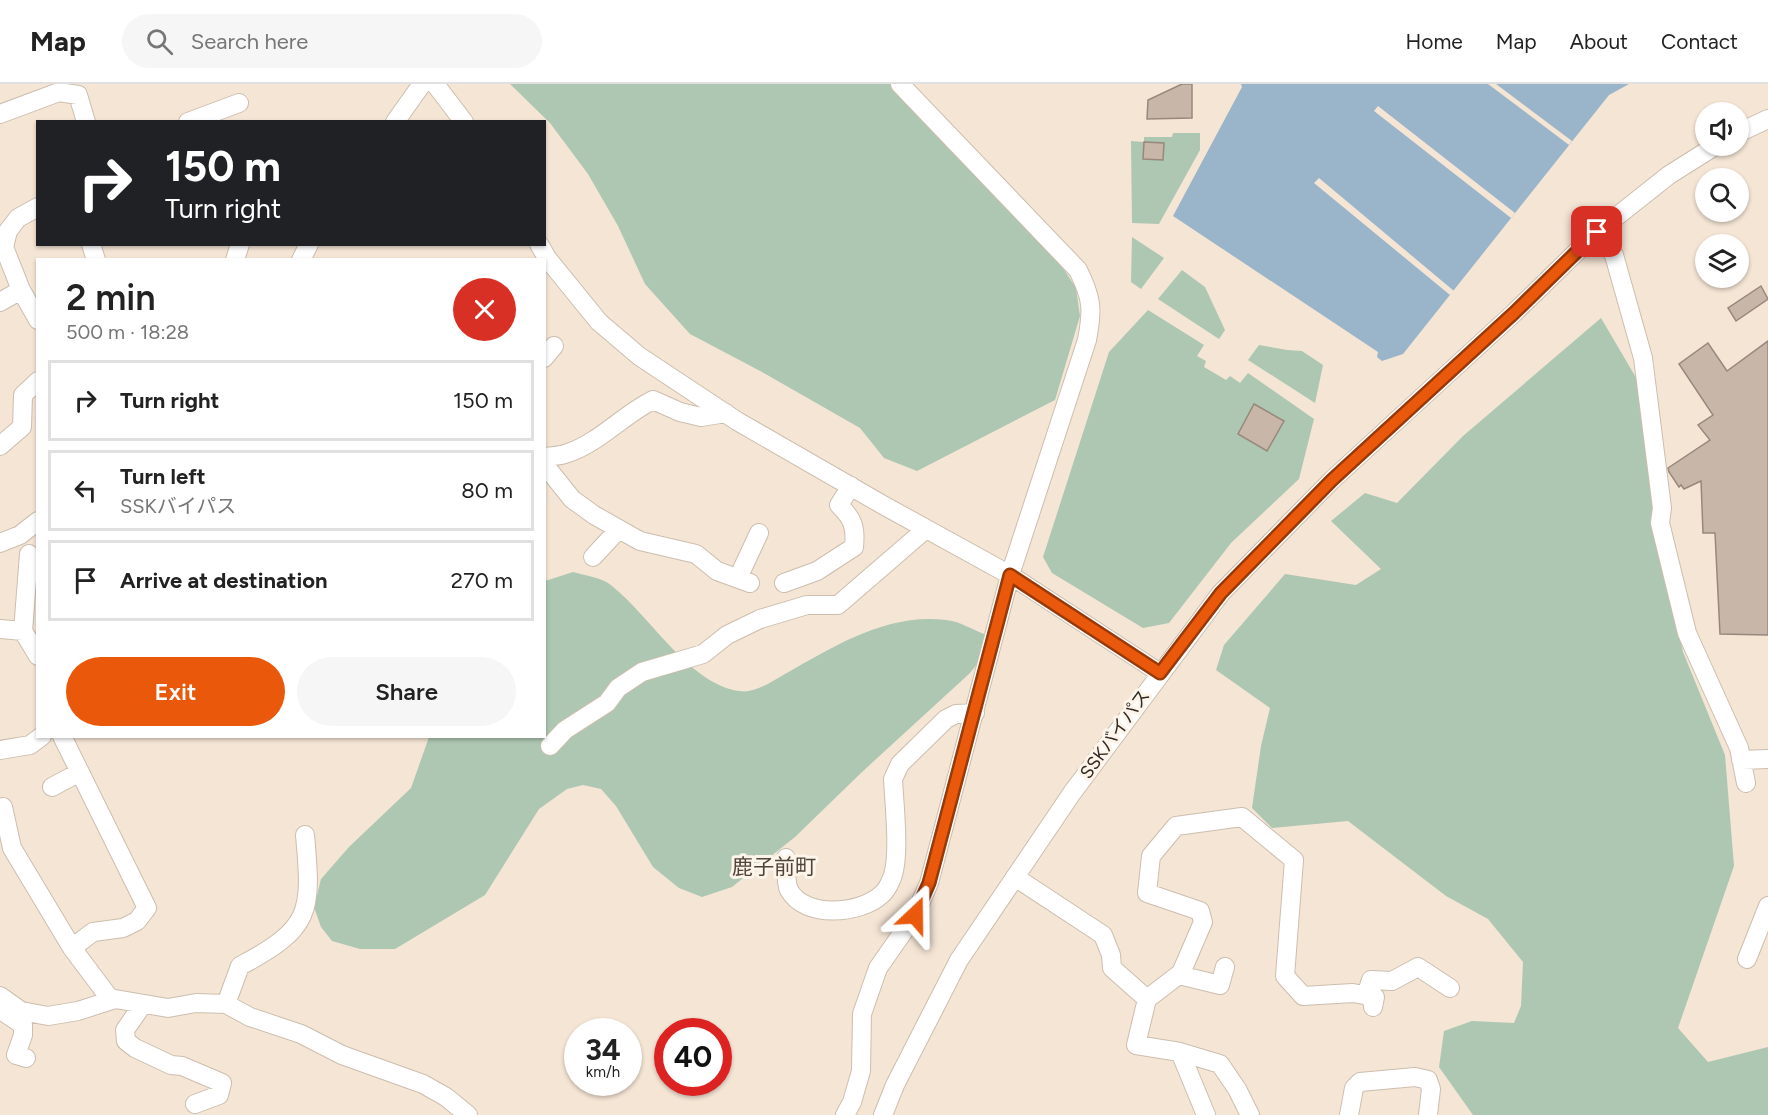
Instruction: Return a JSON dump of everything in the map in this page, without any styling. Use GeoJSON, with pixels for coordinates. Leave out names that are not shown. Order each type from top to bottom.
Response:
{"type":"FeatureCollection","features":[{"type":"Feature","properties":{"kind":"street"},"geometry":{"type":"LineString","coordinates":[[66,93],[86,84]]}},
{"type":"Feature","properties":{"kind":"street"},"geometry":{"type":"LineString","coordinates":[[396,120],[422,84]]}},
{"type":"Feature","properties":{"kind":"street"},"geometry":{"type":"LineString","coordinates":[[435,84],[462,120]]}},
{"type":"Feature","properties":{"kind":"street"},"geometry":{"type":"LineString","coordinates":[[845,1115],[852,1102],[861,1071],[862,1014],[878,968],[915,915],[929,883],[1010,575],[1087,340],[1093,313],[1087,288],[1078,270],[900,84]]}},
{"type":"Feature","properties":{"kind":"street"},"geometry":{"type":"LineString","coordinates":[[0,114],[59,92],[78,95],[85,120]]}},
{"type":"Feature","properties":{"kind":"street"},"geometry":{"type":"LineString","coordinates":[[193,120],[239,103]]}},
{"type":"Feature","properties":{"kind":"street"},"geometry":{"type":"LineString","coordinates":[[1749,128],[1768,119]]}},
{"type":"Feature","properties":{"kind":"street","name":"SSKバイパス"},"geometry":{"type":"LineString","coordinates":[[883,1115],[895,1084],[959,960],[1072,793],[1221,593],[1332,480],[1514,313],[1597,232],[1669,175],[1699,156]]}},
{"type":"Feature","properties":{"kind":"street"},"geometry":{"type":"LineString","coordinates":[[36,208],[18,218],[8,231],[4,247],[21,291],[36,317]]}},
{"type":"Feature","properties":{"kind":"street"},"geometry":{"type":"LineString","coordinates":[[1597,232],[1614,255],[1643,358],[1662,508],[1660,523],[1687,633],[1739,748],[1746,783]]}},
{"type":"Feature","properties":{"kind":"street"},"geometry":{"type":"LineString","coordinates":[[540,246],[547,258],[599,322],[639,356],[726,413],[850,486],[1010,575],[1160,673]]}},
{"type":"Feature","properties":{"kind":"street"},"geometry":{"type":"LineString","coordinates":[[0,302],[21,291]]}},
{"type":"Feature","properties":{"kind":"street"},"geometry":{"type":"LineString","coordinates":[[0,446],[22,427],[23,395],[36,383]]}},
{"type":"Feature","properties":{"kind":"street"},"geometry":{"type":"LineString","coordinates":[[546,458],[568,453],[602,435],[639,407],[653,400],[680,412],[701,417],[726,413]]}},
{"type":"Feature","properties":{"kind":"street"},"geometry":{"type":"LineString","coordinates":[[546,466],[572,499],[618,529],[639,541],[696,554],[717,571],[744,580],[759,533]]}},
{"type":"Feature","properties":{"kind":"street"},"geometry":{"type":"LineString","coordinates":[[784,584],[817,571],[854,547],[855,534],[851,517],[839,505],[850,486]]}},
{"type":"Feature","properties":{"kind":"street"},"geometry":{"type":"LineString","coordinates":[[0,543],[20,535],[36,523]]}},
{"type":"Feature","properties":{"kind":"street"},"geometry":{"type":"LineString","coordinates":[[593,556],[618,529]]}},
{"type":"Feature","properties":{"kind":"street"},"geometry":{"type":"LineString","coordinates":[[550,746],[565,730],[607,703],[618,688],[642,672],[703,654],[727,635],[760,619],[807,605],[838,605],[926,529]]}},
{"type":"Feature","properties":{"kind":"street"},"geometry":{"type":"LineString","coordinates":[[29,554],[23,631],[36,654]]}},
{"type":"Feature","properties":{"kind":"street"},"geometry":{"type":"LineString","coordinates":[[0,629],[23,631]]}},
{"type":"Feature","properties":{"kind":"street"},"geometry":{"type":"LineString","coordinates":[[786,858],[788,889],[801,902],[814,908],[835,911],[869,903],[882,895],[893,878],[896,860],[893,779],[895,772],[900,764],[946,719],[956,714],[975,713]]}},
{"type":"Feature","properties":{"kind":"street"},"geometry":{"type":"LineString","coordinates":[[0,750],[30,745],[39,738]]}},
{"type":"Feature","properties":{"kind":"street"},"geometry":{"type":"LineString","coordinates":[[63,738],[147,908],[137,921],[123,928],[93,932],[72,948]]}},
{"type":"Feature","properties":{"kind":"street"},"geometry":{"type":"LineString","coordinates":[[1741,760],[1768,759]]}},
{"type":"Feature","properties":{"kind":"street"},"geometry":{"type":"LineString","coordinates":[[52,787],[80,772]]}},
{"type":"Feature","properties":{"kind":"street"},"geometry":{"type":"LineString","coordinates":[[3,807],[12,848],[72,948],[111,1000]]}},
{"type":"Feature","properties":{"kind":"street"},"geometry":{"type":"LineString","coordinates":[[1250,1115],[1237,1089],[1220,1064],[1180,1052],[1136,1045],[1147,999],[1181,973],[1203,922],[1200,911],[1147,893],[1151,856],[1176,826],[1242,818],[1294,860],[1285,976],[1303,996],[1353,993],[1369,1001],[1371,980],[1392,981],[1418,968],[1450,988]]}},
{"type":"Feature","properties":{"kind":"street"},"geometry":{"type":"LineString","coordinates":[[226,1004],[240,966],[260,956],[293,932],[301,920],[308,899],[309,878],[305,835]]}},
{"type":"Feature","properties":{"kind":"street"},"geometry":{"type":"LineString","coordinates":[[1014,878],[1103,935],[1111,955],[1112,968],[1147,999]]}},
{"type":"Feature","properties":{"kind":"street"},"geometry":{"type":"LineString","coordinates":[[1747,958],[1768,906]]}},
{"type":"Feature","properties":{"kind":"street"},"geometry":{"type":"LineString","coordinates":[[1179,975],[1221,985],[1225,967]]}},
{"type":"Feature","properties":{"kind":"street"},"geometry":{"type":"LineString","coordinates":[[0,996],[21,1011],[48,1016],[78,1011],[115,999],[168,1008],[196,1003],[226,1004],[250,1017],[302,1034],[342,1055],[423,1083],[446,1097],[468,1115]]}},
{"type":"Feature","properties":{"kind":"street"},"geometry":{"type":"LineString","coordinates":[[143,1004],[125,1030],[126,1041],[135,1048],[171,1065],[182,1066],[222,1083],[219,1095],[195,1104]]}},
{"type":"Feature","properties":{"kind":"street"},"geometry":{"type":"LineString","coordinates":[[0,1010],[23,1025],[23,1035],[16,1055],[26,1058]]}},
{"type":"Feature","properties":{"kind":"street"},"geometry":{"type":"LineString","coordinates":[[1180,1052],[1206,1115]]}},
{"type":"Feature","properties":{"kind":"street"},"geometry":{"type":"LineString","coordinates":[[1348,1115],[1354,1088],[1360,1082],[1415,1077],[1428,1080],[1431,1089],[1428,1115]]}},
{"type":"Feature","properties":{"kind":"green space"},"geometry":{"type":"Polygon","coordinates":[[[510,84],[891,84],[1052,251],[1076,288],[1080,316],[1055,400],[917,471],[884,458],[860,428],[690,334],[645,284],[618,226],[588,174],[550,123],[510,84]]]}},
{"type":"Feature","properties":{"kind":"green space"},"geometry":{"type":"Polygon","coordinates":[[[1173,133],[1200,133],[1200,150],[1159,224],[1132,223],[1131,141],[1144,142],[1144,137],[1172,137],[1173,133]]]}},
{"type":"Feature","properties":{"kind":"green space"},"geometry":{"type":"Polygon","coordinates":[[[1132,237],[1164,258],[1141,289],[1131,282],[1132,237]]]}},
{"type":"Feature","properties":{"kind":"green space"},"geometry":{"type":"Polygon","coordinates":[[[1182,270],[1205,287],[1225,330],[1219,339],[1158,299],[1182,270]]]}},
{"type":"Feature","properties":{"kind":"green space"},"geometry":{"type":"Polygon","coordinates":[[[1148,310],[1204,345],[1197,356],[1206,361],[1204,367],[1226,380],[1230,376],[1240,383],[1248,373],[1314,419],[1299,479],[1231,543],[1169,623],[1143,628],[1052,573],[1043,557],[1109,352],[1148,310]]]}},
{"type":"Feature","properties":{"kind":"green space"},"geometry":{"type":"Polygon","coordinates":[[[1601,318],[1638,381],[1652,501],[1683,652],[1725,755],[1734,866],[1678,1028],[1708,1062],[1768,1047],[1768,1115],[1473,1115],[1439,1067],[1444,1031],[1472,1021],[1514,1023],[1521,1006],[1523,962],[1488,919],[1446,896],[1348,821],[1272,828],[1252,808],[1261,746],[1270,708],[1216,670],[1224,645],[1285,574],[1356,585],[1381,569],[1331,521],[1365,493],[1397,503],[1463,436],[1601,318]]]}},
{"type":"Feature","properties":{"kind":"green space"},"geometry":{"type":"Polygon","coordinates":[[[1259,345],[1302,351],[1323,365],[1315,403],[1248,360],[1259,345]]]}},
{"type":"Feature","properties":{"kind":"green space"},"geometry":{"type":"Polygon","coordinates":[[[573,572],[608,583],[686,661],[720,686],[739,691],[751,691],[763,686],[862,634],[903,622],[924,619],[956,622],[984,634],[991,647],[970,673],[795,837],[732,887],[702,897],[679,888],[653,867],[616,806],[601,789],[583,785],[567,789],[539,809],[485,895],[395,949],[360,949],[332,941],[321,927],[314,907],[321,879],[349,847],[411,788],[429,738],[546,738],[546,581],[573,572]]]}},
{"type":"Feature","properties":{"kind":"water"},"geometry":{"type":"Polygon","coordinates":[[[1241,84],[1629,84],[1609,95],[1403,354],[1382,361],[1377,357],[1378,352],[1173,216],[1242,87],[1241,84]]]}},
{"type":"Feature","properties":{"kind":"pier"},"geometry":{"type":"Polygon","coordinates":[[[1488,84],[1496,84],[1572,141],[1569,145],[1488,84]]]}},
{"type":"Feature","properties":{"kind":"pier"},"geometry":{"type":"Polygon","coordinates":[[[1378,106],[1515,213],[1511,218],[1374,111],[1378,106]]]}},
{"type":"Feature","properties":{"kind":"pier"},"geometry":{"type":"Polygon","coordinates":[[[1319,178],[1454,291],[1450,295],[1314,183],[1319,178]]]}},
{"type":"Feature","properties":{"kind":"building"},"geometry":{"type":"Polygon","coordinates":[[[1182,84],[1192,84],[1192,118],[1147,119],[1148,100],[1182,84]]]}},
{"type":"Feature","properties":{"kind":"building"},"geometry":{"type":"Polygon","coordinates":[[[1144,142],[1164,143],[1163,160],[1143,159],[1144,142]]]}},
{"type":"Feature","properties":{"kind":"building"},"geometry":{"type":"Polygon","coordinates":[[[1761,286],[1768,299],[1736,321],[1728,308],[1761,286]]]}},
{"type":"Feature","properties":{"kind":"building"},"geometry":{"type":"Polygon","coordinates":[[[1768,341],[1768,635],[1720,634],[1715,533],[1703,533],[1701,481],[1684,489],[1681,485],[1679,487],[1668,468],[1710,440],[1698,425],[1713,415],[1679,364],[1708,343],[1727,371],[1768,341]]]}},
{"type":"Feature","properties":{"kind":"building"},"geometry":{"type":"Polygon","coordinates":[[[1254,404],[1284,421],[1267,451],[1238,434],[1254,404]]]}},
{"type":"Feature","properties":{"kind":"district","name":"鹿子前町"},"geometry":{"type":"Point","coordinates":[774,866]}},
{"type":"Feature","properties":{"kind":"route"},"geometry":{"type":"LineString","coordinates":[[915,915],[929,883],[1010,575],[1160,673],[1221,593],[1332,480],[1514,313],[1597,232]]}}]}
